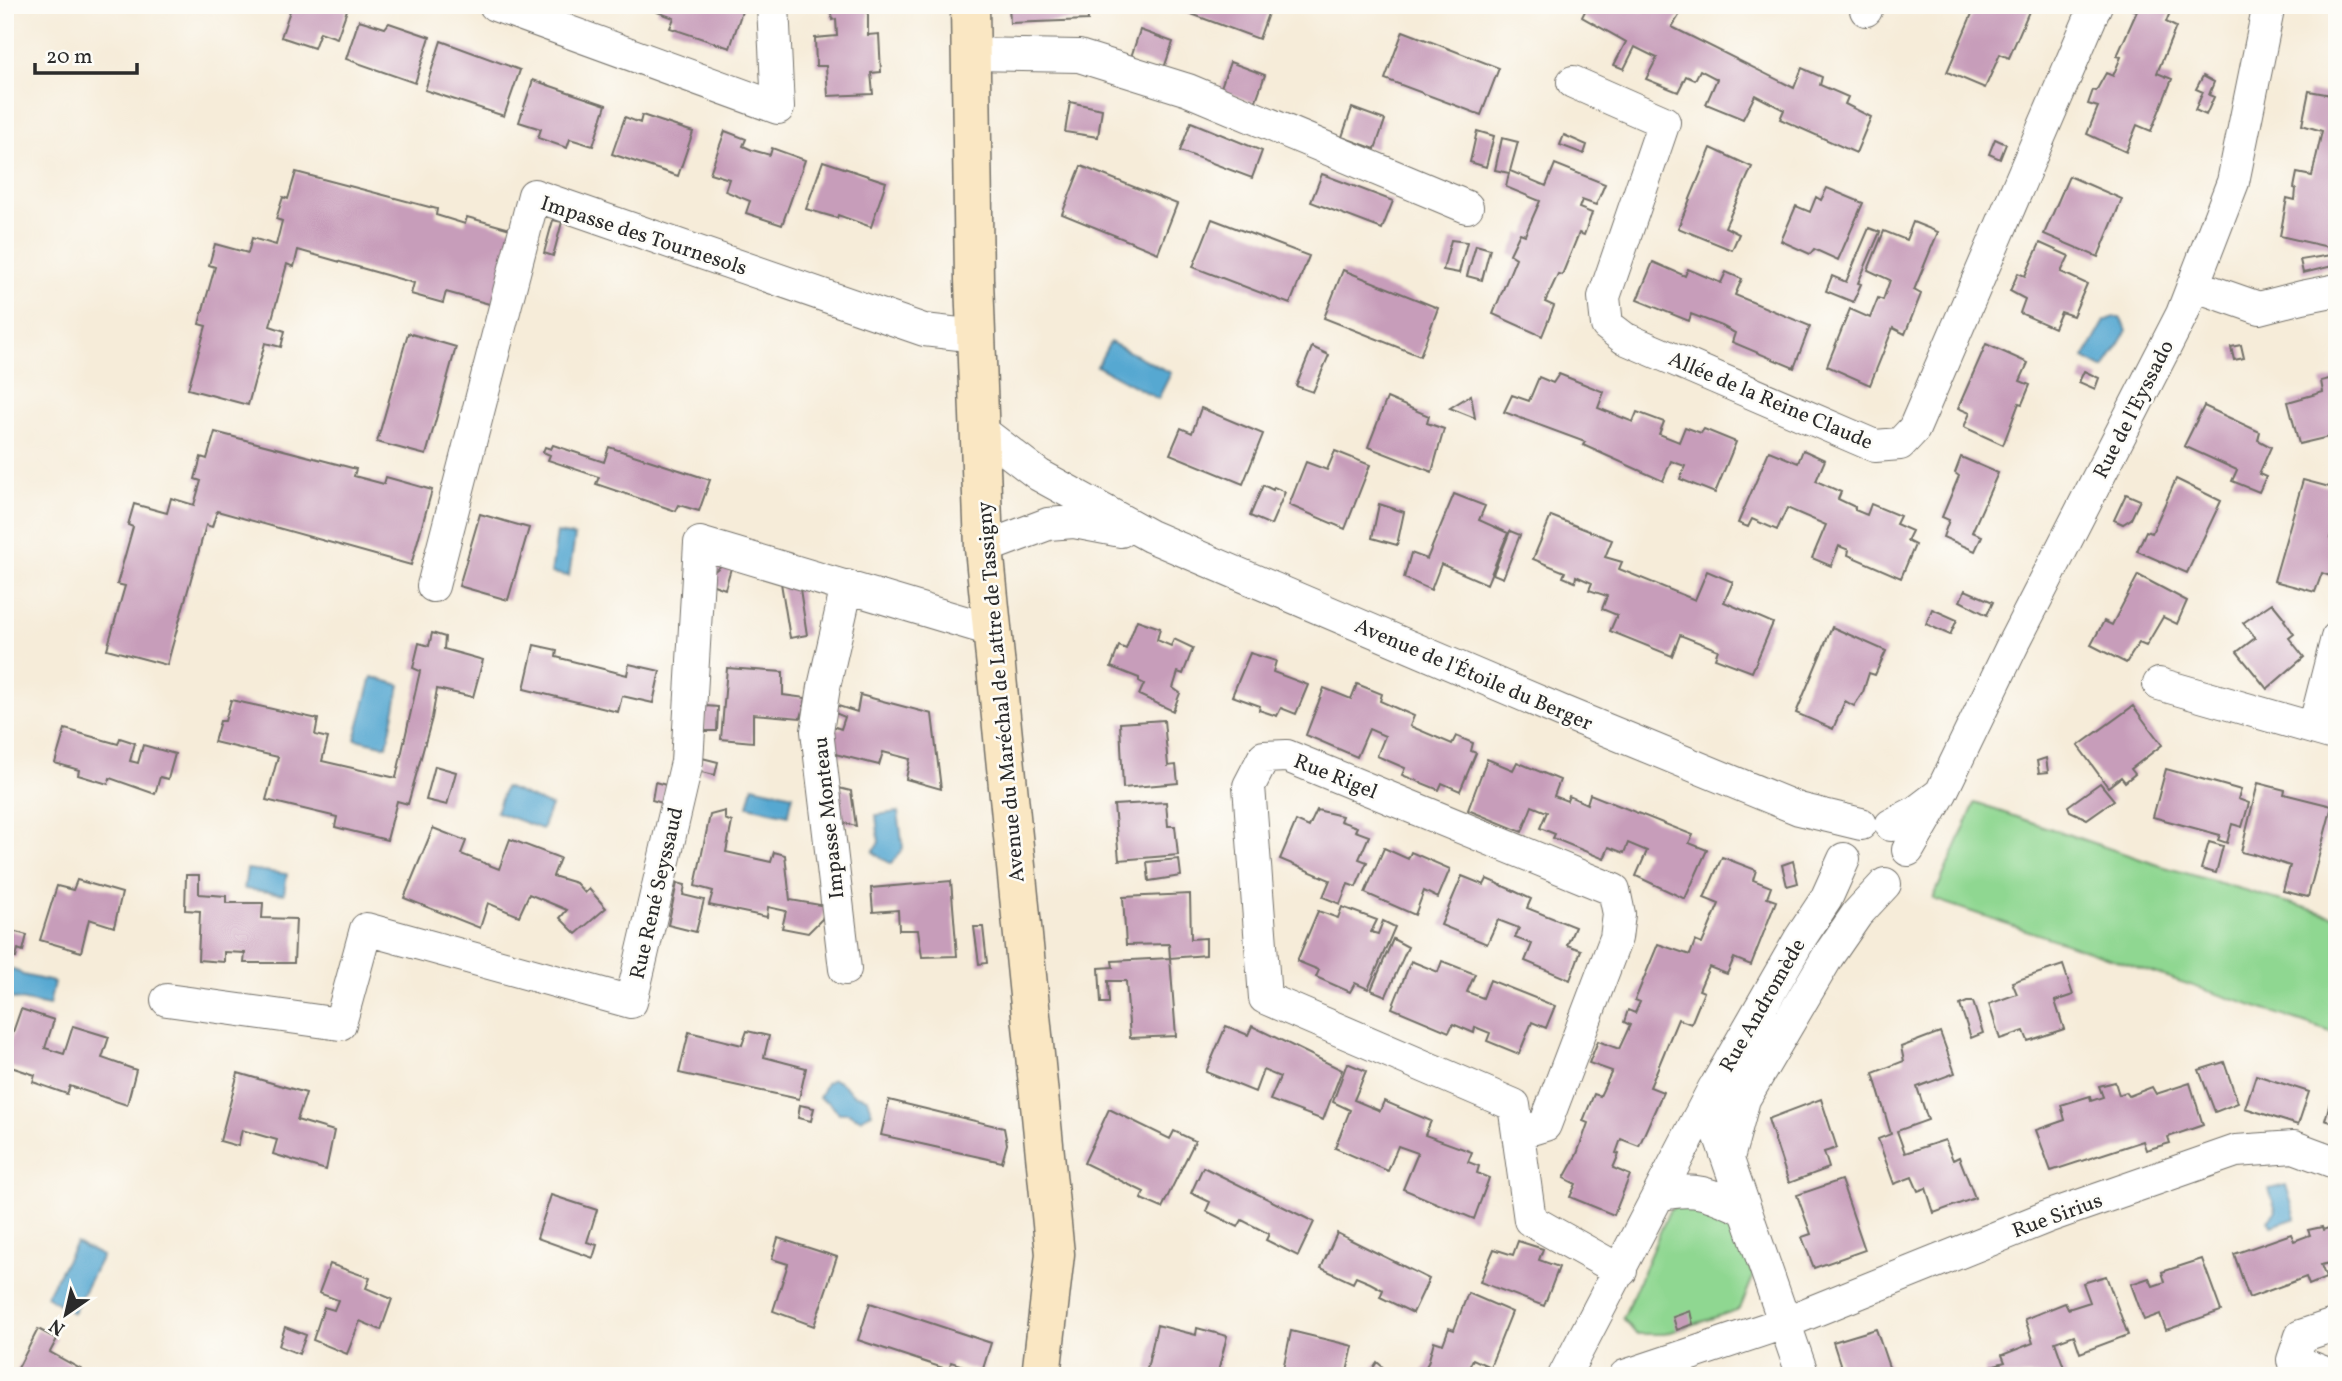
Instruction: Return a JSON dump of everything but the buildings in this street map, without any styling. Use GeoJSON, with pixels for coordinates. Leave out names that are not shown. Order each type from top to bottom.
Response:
{"type":"FeatureCollection","features":[{"type":"Feature","properties":{"kind":"main road","name":"Avenue du Maréchal de Lattre de Tassigny"},"geometry":{"type":"LineString","coordinates":[[970,5],[984,548],[1055,1254],[1041,1376]]}},
{"type":"Feature","properties":{"kind":"street"},"geometry":{"type":"LineString","coordinates":[[495,5],[778,108],[773,5]]}},
{"type":"Feature","properties":{"kind":"street","name":"Allée de la Reine Claude"},"geometry":{"type":"LineString","coordinates":[[1573,82],[1664,122],[1604,297],[1607,325],[1623,338],[1875,446],[1900,444],[1914,429],[2096,5]]}},
{"type":"Feature","properties":{"kind":"street","name":"Rue de l'Eyssado"},"geometry":{"type":"LineString","coordinates":[[1870,841],[1916,813],[1941,793],[2013,644],[2182,314],[2233,182],[2269,5]]}},
{"type":"Feature","properties":{"kind":"street"},"geometry":{"type":"LineString","coordinates":[[971,54],[1079,56],[1188,90],[1467,207]]}},
{"type":"Feature","properties":{"kind":"street","name":"Impasse des Tournesols"},"geometry":{"type":"LineString","coordinates":[[433,586],[534,195],[924,330],[977,336]]}},
{"type":"Feature","properties":{"kind":"street"},"geometry":{"type":"LineString","coordinates":[[2193,285],[2259,308],[2337,290]]}},
{"type":"Feature","properties":{"kind":"street","name":"Avenue de l'Étoile du Berger"},"geometry":{"type":"LineString","coordinates":[[979,429],[1039,475],[1150,536],[1870,841],[1855,877],[1864,882],[1885,884]]}},
{"type":"Feature","properties":{"kind":"street","name":"Avenue de l'Étoile du Berger"},"geometry":{"type":"LineString","coordinates":[[984,548],[1048,524],[1074,522],[1150,536]]}},
{"type":"Feature","properties":{"kind":"street","name":"Rue René Seyssaud"},"geometry":{"type":"LineString","coordinates":[[167,1000],[340,1024],[366,929],[631,1002],[687,762],[700,542],[991,630]]}},
{"type":"Feature","properties":{"kind":"street","name":"Impasse Monteau"},"geometry":{"type":"LineString","coordinates":[[845,969],[817,731],[846,586]]}},
{"type":"Feature","properties":{"kind":"street"},"geometry":{"type":"LineString","coordinates":[[2159,684],[2325,731],[2337,638]]}},
{"type":"Feature","properties":{"kind":"street","name":"Rue Rigel"},"geometry":{"type":"LineString","coordinates":[[1518,1133],[1545,1125],[1616,938],[1619,914],[1614,890],[1287,755],[1264,757],[1249,786],[1265,998],[1514,1105],[1530,1220],[1621,1271]]}},
{"type":"Feature","properties":{"kind":"street","name":"Rue Andromède"},"geometry":{"type":"LineString","coordinates":[[1727,1159],[1744,1099],[1828,956],[1857,914],[1885,884],[1902,871],[1906,861],[1870,841],[1801,937],[1717,1083],[1717,1128],[1743,1209],[1803,1376]]}},
{"type":"Feature","properties":{"kind":"street"},"geometry":{"type":"LineString","coordinates":[[1564,1376],[1717,1083]]}},
{"type":"Feature","properties":{"kind":"street","name":"Rue Sirius"},"geometry":{"type":"LineString","coordinates":[[1625,1376],[1784,1323],[2047,1217],[2235,1151],[2294,1147],[2337,1163]]}},
{"type":"Feature","properties":{"kind":"street"},"geometry":{"type":"LineString","coordinates":[[1659,1195],[1678,1190],[1697,1190],[1743,1209]]}},
{"type":"Feature","properties":{"kind":"street"},"geometry":{"type":"LineString","coordinates":[[2333,1376],[2293,1360],[2301,1336],[2337,1324]]}},
{"type":"Feature","properties":{"kind":"green space"},"geometry":{"type":"Polygon","coordinates":[[[1975,803],[2158,865],[2337,917],[2337,1034],[1933,899],[1975,803]]]}},
{"type":"Feature","properties":{"kind":"green space"},"geometry":{"type":"Polygon","coordinates":[[[1689,1198],[1723,1211],[1754,1275],[1740,1309],[1665,1334],[1636,1334],[1623,1318],[1669,1211],[1689,1198]]]}},
{"type":"Feature","properties":{"kind":"water"},"geometry":{"type":"Polygon","coordinates":[[[2114,317],[2120,318],[2127,330],[2104,369],[2084,358],[2105,321],[2114,317]]]}},
{"type":"Feature","properties":{"kind":"water"},"geometry":{"type":"Polygon","coordinates":[[[1110,342],[1171,373],[1158,399],[1097,366],[1110,342]]]}},
{"type":"Feature","properties":{"kind":"water"},"geometry":{"type":"Polygon","coordinates":[[[557,533],[575,536],[569,576],[551,573],[557,533]]]}},
{"type":"Feature","properties":{"kind":"water"},"geometry":{"type":"Polygon","coordinates":[[[372,677],[400,685],[387,746],[355,739],[372,677]]]}},
{"type":"Feature","properties":{"kind":"water"},"geometry":{"type":"Polygon","coordinates":[[[753,786],[793,795],[788,815],[748,806],[753,786]]]}},
{"type":"Feature","properties":{"kind":"water"},"geometry":{"type":"Polygon","coordinates":[[[505,787],[551,806],[542,829],[496,812],[505,787]]]}},
{"type":"Feature","properties":{"kind":"water"},"geometry":{"type":"Polygon","coordinates":[[[898,812],[903,848],[891,864],[873,852],[879,842],[876,815],[898,812]]]}},
{"type":"Feature","properties":{"kind":"water"},"geometry":{"type":"Polygon","coordinates":[[[247,869],[287,874],[284,894],[244,889],[247,869]]]}},
{"type":"Feature","properties":{"kind":"water"},"geometry":{"type":"Polygon","coordinates":[[[7,969],[54,982],[49,1006],[5,997],[7,969]]]}},
{"type":"Feature","properties":{"kind":"water"},"geometry":{"type":"Polygon","coordinates":[[[833,1079],[853,1094],[867,1098],[872,1113],[860,1119],[848,1113],[839,1113],[828,1102],[819,1098],[826,1083],[833,1079]]]}},
{"type":"Feature","properties":{"kind":"water"},"geometry":{"type":"Polygon","coordinates":[[[2286,1185],[2296,1218],[2272,1226],[2268,1220],[2276,1211],[2269,1189],[2286,1185]]]}},
{"type":"Feature","properties":{"kind":"water"},"geometry":{"type":"Polygon","coordinates":[[[76,1243],[102,1256],[73,1313],[46,1296],[76,1243]]]}}]}
